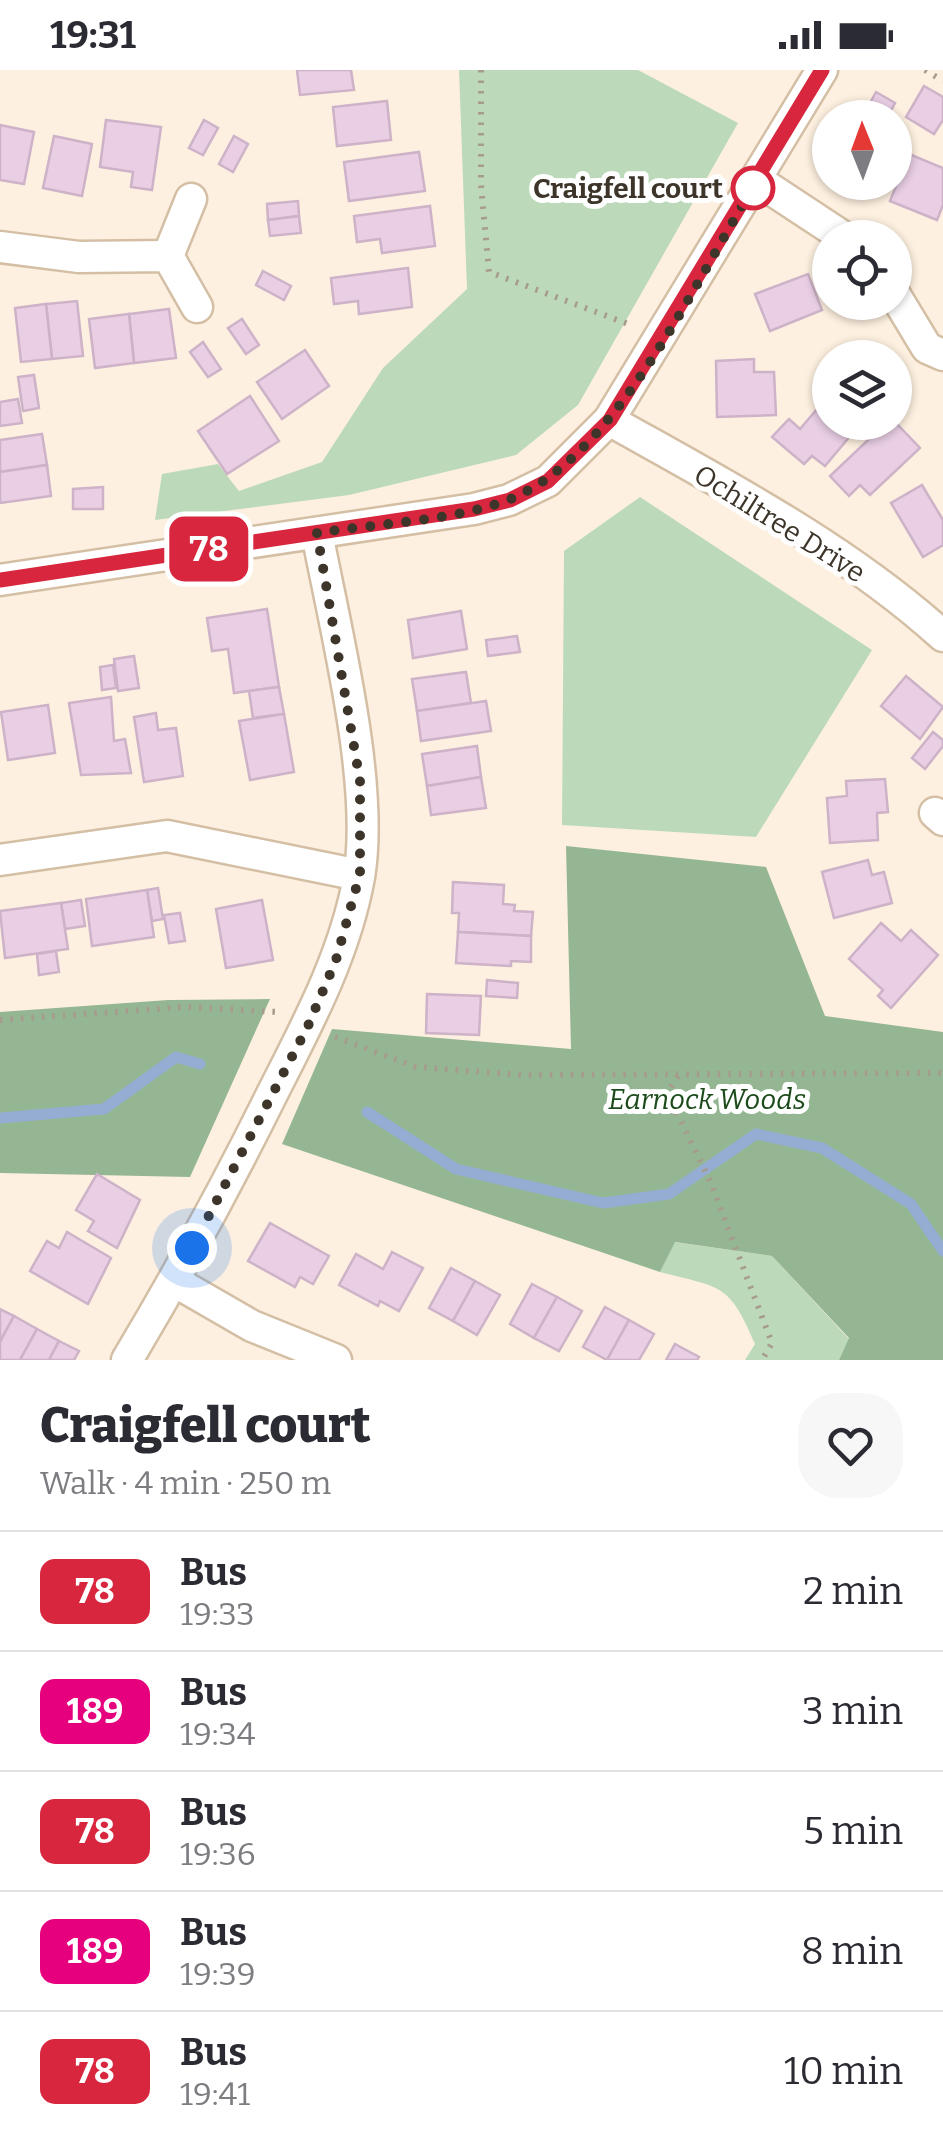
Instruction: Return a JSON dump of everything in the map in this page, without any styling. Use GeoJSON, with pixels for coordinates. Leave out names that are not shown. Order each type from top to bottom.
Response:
{"type":"FeatureCollection","features":[{"type":"Feature","properties":{"kind":"street"},"geometry":{"type":"LineString","coordinates":[[0,580],[510,500],[548,481],[610,420],[822,70]]}},
{"type":"Feature","properties":{"kind":"street"},"geometry":{"type":"LineString","coordinates":[[757,180],[818,220]]}},
{"type":"Feature","properties":{"kind":"street"},"geometry":{"type":"LineString","coordinates":[[168,256],[191,199]]}},
{"type":"Feature","properties":{"kind":"street"},"geometry":{"type":"LineString","coordinates":[[0,247],[79,257],[168,256]]}},
{"type":"Feature","properties":{"kind":"street"},"geometry":{"type":"LineString","coordinates":[[168,256],[197,307]]}},
{"type":"Feature","properties":{"kind":"street"},"geometry":{"type":"LineString","coordinates":[[910,320],[927,348],[943,355]]}},
{"type":"Feature","properties":{"kind":"street","name":"Ochiltree Drive"},"geometry":{"type":"LineString","coordinates":[[610,420],[734,490],[906,603],[943,636]]}},
{"type":"Feature","properties":{"kind":"street"},"geometry":{"type":"LineString","coordinates":[[127,1360],[174,1281],[308,1026],[336,960],[360,874],[360,781],[317,533]]}},
{"type":"Feature","properties":{"kind":"street"},"geometry":{"type":"LineString","coordinates":[[0,860],[167,836],[360,874]]}},
{"type":"Feature","properties":{"kind":"street"},"geometry":{"type":"LineString","coordinates":[[174,1281],[252,1326],[336,1360]]}},
{"type":"Feature","properties":{"kind":"path"},"geometry":{"type":"LineString","coordinates":[[481,70],[481,186],[489,272],[626,323],[660,342]]}},
{"type":"Feature","properties":{"kind":"path"},"geometry":{"type":"LineString","coordinates":[[925,70],[943,80]]}},
{"type":"Feature","properties":{"kind":"path"},"geometry":{"type":"LineString","coordinates":[[0,1020],[184,1006],[278,1012]]}},
{"type":"Feature","properties":{"kind":"path"},"geometry":{"type":"LineString","coordinates":[[354,1045],[416,1067],[525,1075],[943,1073]]}},
{"type":"Feature","properties":{"kind":"path"},"geometry":{"type":"LineString","coordinates":[[679,1075],[666,1092],[710,1181],[772,1343],[762,1360]]}},
{"type":"Feature","properties":{"kind":"green space"},"geometry":{"type":"Polygon","coordinates":[[[459,70],[638,70],[738,123],[578,405],[516,455],[349,495],[155,520],[162,474],[218,464],[239,491],[322,462],[383,368],[467,289],[459,70]]]}},
{"type":"Feature","properties":{"kind":"green space"},"geometry":{"type":"Polygon","coordinates":[[[640,497],[872,650],[756,837],[562,825],[564,551],[640,497]]]}},
{"type":"Feature","properties":{"kind":"green space","name":"Earnock Woods"},"geometry":{"type":"Polygon","coordinates":[[[566,846],[766,867],[825,1016],[943,1032],[943,1360],[839,1360],[849,1338],[772,1256],[675,1242],[660,1272],[282,1144],[332,1029],[571,1049],[566,846]]]}},
{"type":"Feature","properties":{"kind":"green space"},"geometry":{"type":"Polygon","coordinates":[[[270,999],[190,1177],[0,1173],[0,1012],[168,1000],[270,999]]]}},
{"type":"Feature","properties":{"kind":"green space"},"geometry":{"type":"Polygon","coordinates":[[[674,1242],[772,1256],[849,1339],[839,1360],[745,1360],[755,1344],[730,1299],[710,1286],[660,1272],[674,1242]]]}},
{"type":"Feature","properties":{"kind":"building"},"geometry":{"type":"Polygon","coordinates":[[[297,70],[351,70],[354,90],[300,95],[297,70]]]}},
{"type":"Feature","properties":{"kind":"building"},"geometry":{"type":"Polygon","coordinates":[[[924,86],[943,97],[943,120],[934,134],[912,121],[912,107],[924,86]]]}},
{"type":"Feature","properties":{"kind":"building"},"geometry":{"type":"Polygon","coordinates":[[[876,92],[890,100],[872,100],[876,92]]]}},
{"type":"Feature","properties":{"kind":"building"},"geometry":{"type":"Polygon","coordinates":[[[387,101],[391,140],[337,146],[333,107],[387,101]]]}},
{"type":"Feature","properties":{"kind":"building"},"geometry":{"type":"Polygon","coordinates":[[[106,120],[161,127],[152,190],[131,187],[133,172],[100,167],[106,120]]]}},
{"type":"Feature","properties":{"kind":"building"},"geometry":{"type":"Polygon","coordinates":[[[204,120],[218,128],[203,155],[189,148],[204,120]]]}},
{"type":"Feature","properties":{"kind":"building"},"geometry":{"type":"Polygon","coordinates":[[[0,125],[34,132],[24,184],[0,180],[0,125]]]}},
{"type":"Feature","properties":{"kind":"building"},"geometry":{"type":"Polygon","coordinates":[[[54,136],[92,144],[82,196],[43,188],[54,136]]]}},
{"type":"Feature","properties":{"kind":"building"},"geometry":{"type":"Polygon","coordinates":[[[234,136],[248,144],[233,172],[219,164],[234,136]]]}},
{"type":"Feature","properties":{"kind":"building"},"geometry":{"type":"Polygon","coordinates":[[[419,152],[425,191],[349,201],[344,162],[419,152]]]}},
{"type":"Feature","properties":{"kind":"building"},"geometry":{"type":"Polygon","coordinates":[[[912,155],[943,168],[943,205],[937,220],[890,201],[912,200],[912,155]]]}},
{"type":"Feature","properties":{"kind":"building"},"geometry":{"type":"Polygon","coordinates":[[[298,201],[299,216],[268,220],[267,204],[298,201]]]}},
{"type":"Feature","properties":{"kind":"building"},"geometry":{"type":"Polygon","coordinates":[[[430,206],[435,246],[382,253],[380,239],[357,242],[354,216],[430,206]]]}},
{"type":"Feature","properties":{"kind":"building"},"geometry":{"type":"Polygon","coordinates":[[[299,216],[301,233],[270,236],[268,220],[299,216]]]}},
{"type":"Feature","properties":{"kind":"building"},"geometry":{"type":"Polygon","coordinates":[[[408,268],[412,307],[359,314],[358,301],[334,304],[331,278],[408,268]]]}},
{"type":"Feature","properties":{"kind":"building"},"geometry":{"type":"Polygon","coordinates":[[[263,271],[291,286],[284,300],[256,285],[263,271]]]}},
{"type":"Feature","properties":{"kind":"building"},"geometry":{"type":"Polygon","coordinates":[[[808,274],[812,314],[770,331],[755,294],[808,274]]]}},
{"type":"Feature","properties":{"kind":"building"},"geometry":{"type":"Polygon","coordinates":[[[77,301],[83,356],[52,359],[46,304],[77,301]]]}},
{"type":"Feature","properties":{"kind":"building"},"geometry":{"type":"Polygon","coordinates":[[[46,304],[52,359],[21,362],[15,308],[46,304]]]}},
{"type":"Feature","properties":{"kind":"building"},"geometry":{"type":"Polygon","coordinates":[[[169,309],[176,358],[134,363],[129,314],[169,309]]]}},
{"type":"Feature","properties":{"kind":"building"},"geometry":{"type":"Polygon","coordinates":[[[129,314],[134,363],[95,368],[89,319],[129,314]]]}},
{"type":"Feature","properties":{"kind":"building"},"geometry":{"type":"Polygon","coordinates":[[[242,319],[259,345],[246,354],[228,328],[242,319]]]}},
{"type":"Feature","properties":{"kind":"building"},"geometry":{"type":"Polygon","coordinates":[[[203,342],[221,369],[208,377],[190,352],[203,342]]]}},
{"type":"Feature","properties":{"kind":"building"},"geometry":{"type":"Polygon","coordinates":[[[305,350],[329,386],[282,419],[257,382],[305,350]]]}},
{"type":"Feature","properties":{"kind":"building"},"geometry":{"type":"Polygon","coordinates":[[[754,359],[754,372],[774,372],[776,415],[717,417],[716,361],[754,359]]]}},
{"type":"Feature","properties":{"kind":"building"},"geometry":{"type":"Polygon","coordinates":[[[34,375],[39,408],[23,411],[18,377],[34,375]]]}},
{"type":"Feature","properties":{"kind":"building"},"geometry":{"type":"Polygon","coordinates":[[[250,396],[279,441],[227,474],[198,431],[250,396]]]}},
{"type":"Feature","properties":{"kind":"building"},"geometry":{"type":"Polygon","coordinates":[[[18,399],[22,423],[0,426],[0,402],[18,399]]]}},
{"type":"Feature","properties":{"kind":"building"},"geometry":{"type":"Polygon","coordinates":[[[812,415],[812,440],[847,440],[825,466],[812,456],[804,464],[772,437],[789,419],[800,429],[812,415]]]}},
{"type":"Feature","properties":{"kind":"building"},"geometry":{"type":"Polygon","coordinates":[[[42,434],[47,465],[0,472],[0,440],[42,434]]]}},
{"type":"Feature","properties":{"kind":"building"},"geometry":{"type":"Polygon","coordinates":[[[868,440],[912,440],[920,448],[870,495],[860,485],[849,496],[830,476],[868,440]]]}},
{"type":"Feature","properties":{"kind":"building"},"geometry":{"type":"Polygon","coordinates":[[[47,465],[51,496],[0,503],[0,472],[47,465]]]}},
{"type":"Feature","properties":{"kind":"building"},"geometry":{"type":"Polygon","coordinates":[[[922,485],[943,520],[943,545],[923,557],[891,503],[922,485]]]}},
{"type":"Feature","properties":{"kind":"building"},"geometry":{"type":"Polygon","coordinates":[[[103,487],[103,509],[73,509],[73,489],[103,487]]]}},
{"type":"Feature","properties":{"kind":"building"},"geometry":{"type":"Polygon","coordinates":[[[267,609],[279,687],[234,693],[228,649],[212,651],[207,618],[267,609]]]}},
{"type":"Feature","properties":{"kind":"building"},"geometry":{"type":"Polygon","coordinates":[[[461,611],[467,649],[413,658],[408,620],[461,611]]]}},
{"type":"Feature","properties":{"kind":"building"},"geometry":{"type":"Polygon","coordinates":[[[517,636],[520,652],[488,656],[486,640],[517,636]]]}},
{"type":"Feature","properties":{"kind":"building"},"geometry":{"type":"Polygon","coordinates":[[[134,656],[139,688],[118,691],[114,659],[134,656]]]}},
{"type":"Feature","properties":{"kind":"building"},"geometry":{"type":"Polygon","coordinates":[[[113,665],[116,688],[102,690],[100,667],[113,665]]]}},
{"type":"Feature","properties":{"kind":"building"},"geometry":{"type":"Polygon","coordinates":[[[466,672],[471,703],[417,711],[412,679],[466,672]]]}},
{"type":"Feature","properties":{"kind":"building"},"geometry":{"type":"Polygon","coordinates":[[[906,676],[943,707],[920,739],[881,706],[906,676]]]}},
{"type":"Feature","properties":{"kind":"building"},"geometry":{"type":"Polygon","coordinates":[[[279,687],[284,714],[253,718],[249,691],[279,687]]]}},
{"type":"Feature","properties":{"kind":"building"},"geometry":{"type":"Polygon","coordinates":[[[111,697],[114,741],[125,739],[131,773],[81,775],[69,703],[111,697]]]}},
{"type":"Feature","properties":{"kind":"building"},"geometry":{"type":"Polygon","coordinates":[[[486,701],[491,731],[421,741],[417,711],[486,701]]]}},
{"type":"Feature","properties":{"kind":"building"},"geometry":{"type":"Polygon","coordinates":[[[48,705],[55,753],[8,760],[1,712],[48,705]]]}},
{"type":"Feature","properties":{"kind":"building"},"geometry":{"type":"Polygon","coordinates":[[[156,713],[158,730],[176,728],[183,776],[144,782],[134,717],[156,713]]]}},
{"type":"Feature","properties":{"kind":"building"},"geometry":{"type":"Polygon","coordinates":[[[284,714],[294,772],[250,780],[239,721],[284,714]]]}},
{"type":"Feature","properties":{"kind":"building"},"geometry":{"type":"Polygon","coordinates":[[[933,732],[943,740],[943,746],[925,769],[912,758],[933,732]]]}},
{"type":"Feature","properties":{"kind":"building"},"geometry":{"type":"Polygon","coordinates":[[[477,746],[481,777],[427,786],[422,754],[477,746]]]}},
{"type":"Feature","properties":{"kind":"building"},"geometry":{"type":"Polygon","coordinates":[[[481,777],[486,808],[431,815],[427,786],[481,777]]]}},
{"type":"Feature","properties":{"kind":"building"},"geometry":{"type":"Polygon","coordinates":[[[885,779],[888,812],[877,813],[878,840],[830,843],[827,798],[847,796],[846,781],[885,779]]]}},
{"type":"Feature","properties":{"kind":"building"},"geometry":{"type":"Polygon","coordinates":[[[868,860],[872,875],[884,872],[892,903],[834,918],[822,872],[868,860]]]}},
{"type":"Feature","properties":{"kind":"building"},"geometry":{"type":"Polygon","coordinates":[[[453,882],[504,885],[503,904],[515,905],[514,911],[533,912],[531,936],[458,932],[459,913],[452,913],[453,882]]]}},
{"type":"Feature","properties":{"kind":"building"},"geometry":{"type":"Polygon","coordinates":[[[158,888],[163,919],[152,921],[147,890],[158,888]]]}},
{"type":"Feature","properties":{"kind":"building"},"geometry":{"type":"Polygon","coordinates":[[[147,890],[154,937],[92,946],[86,899],[147,890]]]}},
{"type":"Feature","properties":{"kind":"building"},"geometry":{"type":"Polygon","coordinates":[[[81,900],[85,926],[65,929],[61,903],[81,900]]]}},
{"type":"Feature","properties":{"kind":"building"},"geometry":{"type":"Polygon","coordinates":[[[262,900],[273,960],[226,968],[216,909],[262,900]]]}},
{"type":"Feature","properties":{"kind":"building"},"geometry":{"type":"Polygon","coordinates":[[[61,903],[68,949],[5,958],[0,911],[61,903]]]}},
{"type":"Feature","properties":{"kind":"building"},"geometry":{"type":"Polygon","coordinates":[[[180,913],[185,941],[169,943],[164,915],[180,913]]]}},
{"type":"Feature","properties":{"kind":"building"},"geometry":{"type":"Polygon","coordinates":[[[881,923],[901,941],[911,930],[938,955],[891,1008],[878,996],[883,990],[849,959],[881,923]]]}},
{"type":"Feature","properties":{"kind":"building"},"geometry":{"type":"Polygon","coordinates":[[[458,932],[531,936],[531,962],[511,961],[511,966],[456,963],[458,932]]]}},
{"type":"Feature","properties":{"kind":"building"},"geometry":{"type":"Polygon","coordinates":[[[56,951],[59,972],[39,975],[37,954],[56,951]]]}},
{"type":"Feature","properties":{"kind":"building"},"geometry":{"type":"Polygon","coordinates":[[[487,980],[518,983],[517,998],[486,996],[487,980]]]}},
{"type":"Feature","properties":{"kind":"building"},"geometry":{"type":"Polygon","coordinates":[[[427,994],[481,996],[479,1035],[426,1033],[427,994]]]}},
{"type":"Feature","properties":{"kind":"building"},"geometry":{"type":"Polygon","coordinates":[[[97,1174],[140,1200],[117,1248],[88,1231],[94,1221],[76,1210],[97,1174]]]}},
{"type":"Feature","properties":{"kind":"building"},"geometry":{"type":"Polygon","coordinates":[[[270,1223],[329,1256],[313,1284],[300,1277],[295,1287],[248,1261],[270,1223]]]}},
{"type":"Feature","properties":{"kind":"building"},"geometry":{"type":"Polygon","coordinates":[[[67,1232],[111,1258],[88,1304],[30,1271],[47,1241],[59,1248],[67,1232]]]}},
{"type":"Feature","properties":{"kind":"building"},"geometry":{"type":"Polygon","coordinates":[[[392,1252],[423,1268],[399,1311],[380,1301],[378,1306],[339,1285],[356,1254],[383,1269],[392,1252]]]}},
{"type":"Feature","properties":{"kind":"building"},"geometry":{"type":"Polygon","coordinates":[[[451,1268],[475,1281],[453,1321],[429,1308],[451,1268]]]}},
{"type":"Feature","properties":{"kind":"building"},"geometry":{"type":"Polygon","coordinates":[[[475,1281],[500,1295],[477,1335],[453,1321],[475,1281]]]}},
{"type":"Feature","properties":{"kind":"building"},"geometry":{"type":"Polygon","coordinates":[[[532,1284],[557,1297],[534,1338],[510,1324],[532,1284]]]}},
{"type":"Feature","properties":{"kind":"building"},"geometry":{"type":"Polygon","coordinates":[[[557,1297],[582,1311],[559,1351],[534,1338],[557,1297]]]}},
{"type":"Feature","properties":{"kind":"building"},"geometry":{"type":"Polygon","coordinates":[[[605,1307],[629,1320],[607,1360],[583,1347],[605,1307]]]}},
{"type":"Feature","properties":{"kind":"building"},"geometry":{"type":"Polygon","coordinates":[[[0,1309],[14,1316],[0,1342],[0,1309]]]}},
{"type":"Feature","properties":{"kind":"building"},"geometry":{"type":"Polygon","coordinates":[[[14,1316],[37,1329],[20,1360],[0,1360],[0,1342],[14,1316]]]}},
{"type":"Feature","properties":{"kind":"building"},"geometry":{"type":"Polygon","coordinates":[[[629,1320],[654,1334],[639,1360],[607,1360],[629,1320]]]}},
{"type":"Feature","properties":{"kind":"building"},"geometry":{"type":"Polygon","coordinates":[[[37,1329],[59,1341],[49,1360],[20,1360],[37,1329]]]}},
{"type":"Feature","properties":{"kind":"building"},"geometry":{"type":"Polygon","coordinates":[[[59,1341],[79,1351],[74,1360],[49,1360],[59,1341]]]}},
{"type":"Feature","properties":{"kind":"building"},"geometry":{"type":"Polygon","coordinates":[[[675,1344],[699,1357],[666,1360],[675,1344]]]}},
{"type":"Feature","properties":{"kind":"waterway"},"geometry":{"type":"LineString","coordinates":[[0,1118],[104,1109],[176,1057],[200,1064]]}},
{"type":"Feature","properties":{"kind":"waterway"},"geometry":{"type":"LineString","coordinates":[[367,1112],[456,1169],[603,1203],[669,1194],[756,1134],[822,1148],[911,1204],[943,1251]]}},
{"type":"Feature","properties":{"kind":"bus line","name":"78"},"geometry":{"type":"LineString","coordinates":[[0,580],[474,509],[510,500],[548,481],[610,420],[822,70]]}},
{"type":"Feature","properties":{"kind":"place","name":"Craigfell court"},"geometry":{"type":"Point","coordinates":[753,188]}},
{"type":"Feature","properties":{"kind":"route"},"geometry":{"type":"LineString","coordinates":[[192,1248],[308,1026],[336,960],[360,874],[360,781],[317,533],[474,509],[510,500],[548,481],[610,420],[753,188]]}}]}
